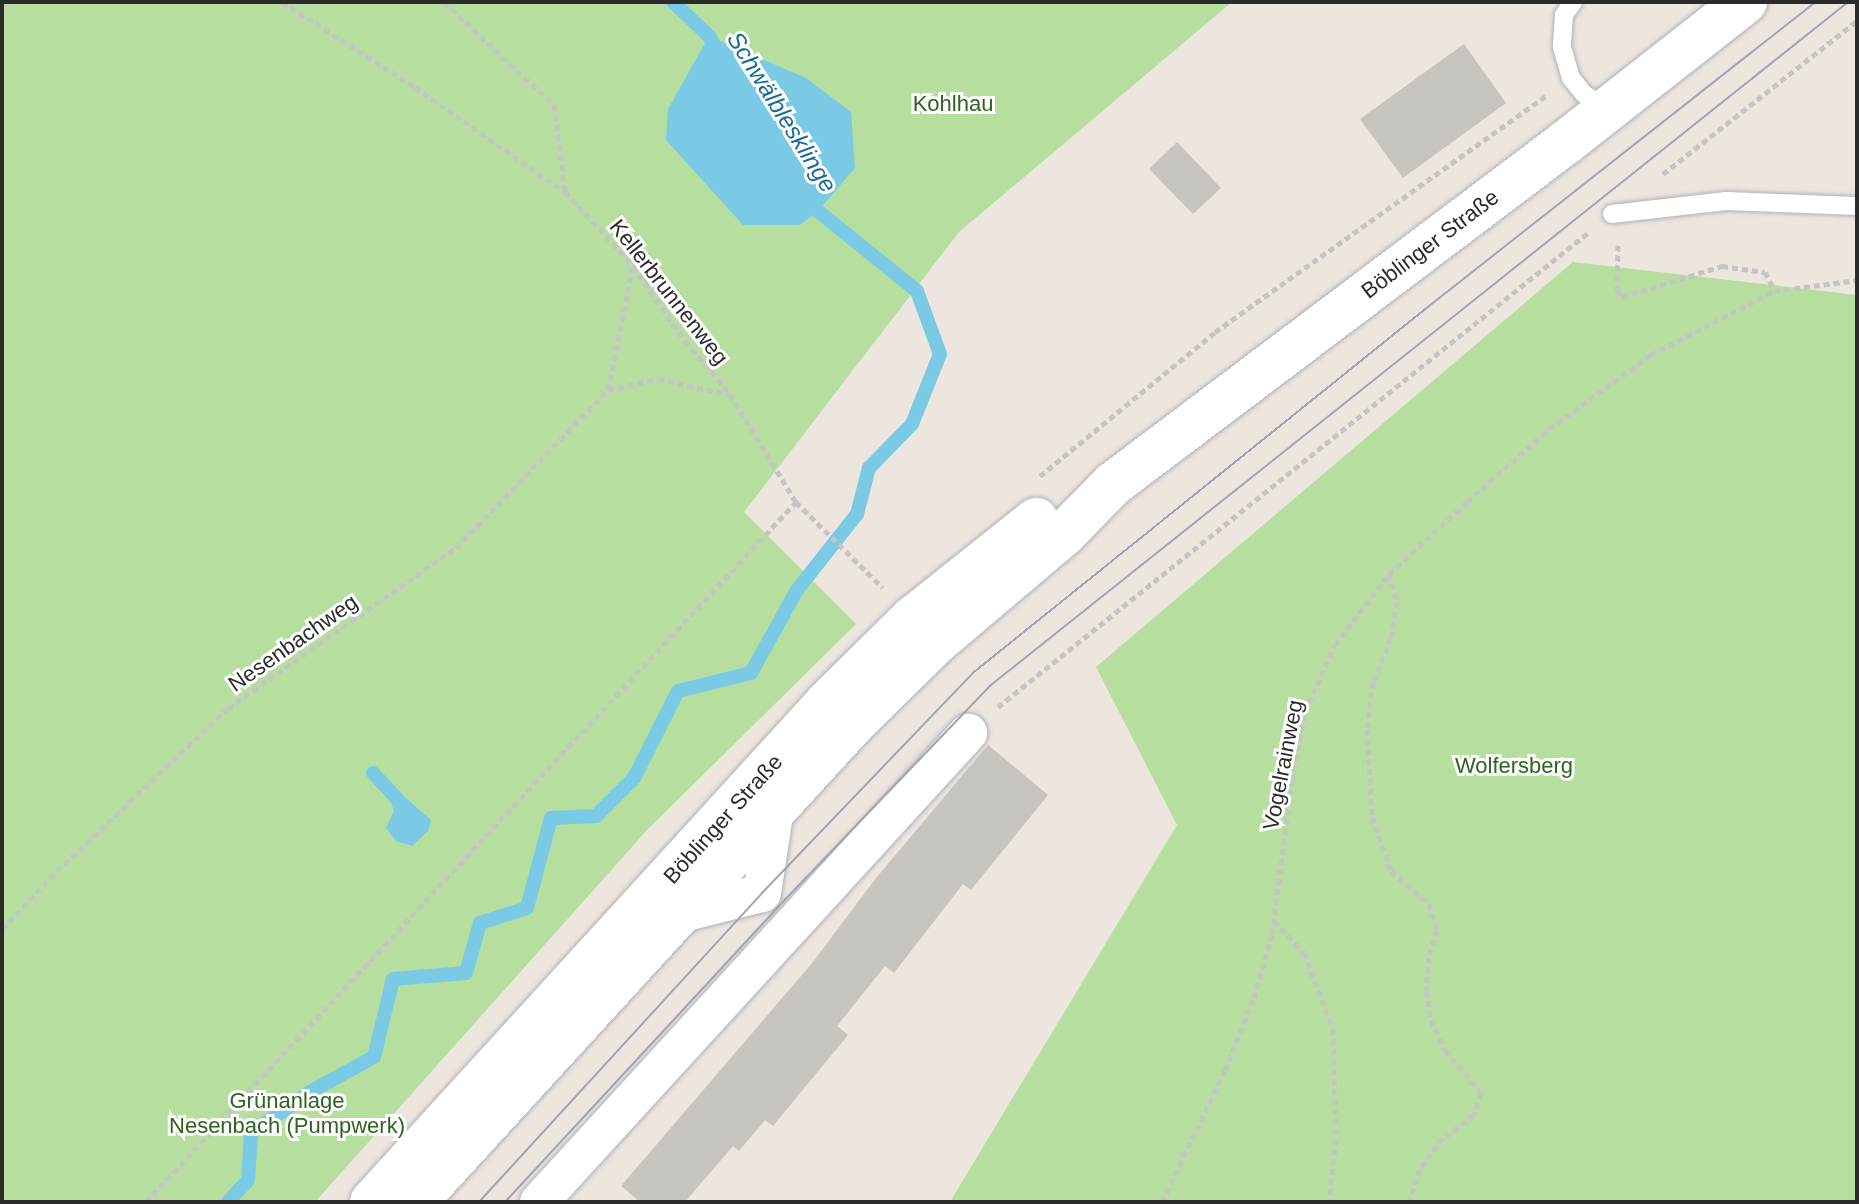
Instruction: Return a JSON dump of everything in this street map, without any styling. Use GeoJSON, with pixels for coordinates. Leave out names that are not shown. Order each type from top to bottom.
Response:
{"type":"FeatureCollection","features":[{"type":"Feature","properties":{"kind":"main road","name":"Böblinger Straße"},"geometry":{"type":"LineString","coordinates":[[415,1202],[851,726],[933,645],[1065,533],[1113,484],[1609,110],[1745,2]]}},
{"type":"Feature","properties":{"kind":"main road","name":"Böblinger Straße"},"geometry":{"type":"LineString","coordinates":[[372,1202],[827,703],[904,611],[1048,510],[1113,484]]}},
{"type":"Feature","properties":{"kind":"street"},"geometry":{"type":"LineString","coordinates":[[539,1202],[968,733]]}},
{"type":"Feature","properties":{"kind":"street"},"geometry":{"type":"LineString","coordinates":[[762,893],[775,808]]}},
{"type":"Feature","properties":{"kind":"street"},"geometry":{"type":"LineString","coordinates":[[762,893],[795,924]]}},
{"type":"Feature","properties":{"kind":"street"},"geometry":{"type":"LineString","coordinates":[[682,913],[762,893]]}},
{"type":"Feature","properties":{"kind":"lane"},"geometry":{"type":"LineString","coordinates":[[1573,2],[1564,15],[1562,47],[1571,78],[1584,94],[1609,110]]}},
{"type":"Feature","properties":{"kind":"lane"},"geometry":{"type":"LineString","coordinates":[[1612,214],[1726,201],[1857,206]]}},
{"type":"Feature","properties":{"kind":"path","name":"Kellerbrunnenweg"},"geometry":{"type":"LineString","coordinates":[[282,2],[415,87],[565,192],[633,266],[685,341],[730,394],[796,502],[862,568]]}},
{"type":"Feature","properties":{"kind":"path"},"geometry":{"type":"LineString","coordinates":[[444,2],[554,105],[565,192]]}},
{"type":"Feature","properties":{"kind":"path"},"geometry":{"type":"LineString","coordinates":[[968,733],[1612,214],[1857,21]]}},
{"type":"Feature","properties":{"kind":"path"},"geometry":{"type":"LineString","coordinates":[[1035,480],[1215,332],[1547,95]]}},
{"type":"Feature","properties":{"kind":"path"},"geometry":{"type":"LineString","coordinates":[[1612,214],[1619,227],[1617,290],[1622,297],[1722,266],[1765,272],[1774,291]]}},
{"type":"Feature","properties":{"kind":"path"},"geometry":{"type":"LineString","coordinates":[[633,266],[608,390],[658,379],[730,394]]}},
{"type":"Feature","properties":{"kind":"path","name":"Vogelrainweg"},"geometry":{"type":"LineString","coordinates":[[1162,1202],[1225,1070],[1248,1012],[1274,921],[1292,780],[1305,712],[1335,645],[1389,574],[1549,429],[1651,355],[1774,291],[1857,280]]}},
{"type":"Feature","properties":{"kind":"path","name":"Nesenbachweg"},"geometry":{"type":"LineString","coordinates":[[2,929],[57,871],[228,708],[456,548],[608,390]]}},
{"type":"Feature","properties":{"kind":"path"},"geometry":{"type":"LineString","coordinates":[[146,1202],[796,502]]}},
{"type":"Feature","properties":{"kind":"path"},"geometry":{"type":"LineString","coordinates":[[1389,574],[1397,602],[1391,638],[1373,682],[1367,729],[1372,817],[1391,871],[1429,904],[1437,930],[1429,957],[1426,991],[1431,1020],[1445,1050],[1481,1093],[1474,1115],[1443,1138],[1420,1169],[1409,1202]]}},
{"type":"Feature","properties":{"kind":"path"},"geometry":{"type":"LineString","coordinates":[[1274,921],[1304,953],[1333,1029],[1336,1139],[1329,1202]]}},
{"type":"Feature","properties":{"kind":"green space"},"geometry":{"type":"Polygon","coordinates":[[[2,2],[1232,2],[959,232],[744,512],[856,624],[648,829],[315,1202],[2,1202],[2,2]]]}},
{"type":"Feature","properties":{"kind":"green space","name":"Wolfersberg"},"geometry":{"type":"Polygon","coordinates":[[[1573,262],[1857,295],[1857,1202],[950,1202],[1177,825],[1096,667],[1573,262]]]}},
{"type":"Feature","properties":{"kind":"water"},"geometry":{"type":"Polygon","coordinates":[[[709,36],[806,78],[851,112],[855,168],[818,211],[800,225],[743,225],[666,140],[668,109],[709,36]]]}},
{"type":"Feature","properties":{"kind":"water"},"geometry":{"type":"Polygon","coordinates":[[[385,786],[392,786],[431,820],[428,831],[412,846],[396,841],[386,828],[394,811],[385,786]]]}},
{"type":"Feature","properties":{"kind":"building"},"geometry":{"type":"Polygon","coordinates":[[[1464,44],[1506,103],[1403,178],[1360,119],[1464,44]]]}},
{"type":"Feature","properties":{"kind":"building"},"geometry":{"type":"Polygon","coordinates":[[[1177,142],[1221,188],[1193,214],[1149,169],[1177,142]]]}},
{"type":"Feature","properties":{"kind":"building"},"geometry":{"type":"Polygon","coordinates":[[[988,745],[1048,795],[971,890],[963,884],[894,973],[885,966],[837,1026],[848,1035],[773,1126],[765,1120],[739,1151],[733,1146],[685,1202],[640,1202],[621,1186],[813,962],[876,878],[988,745]]]}},
{"type":"Feature","properties":{"kind":"waterway","name":"Schwälblesklinge"},"geometry":{"type":"LineString","coordinates":[[673,2],[709,36],[718,51]]}},
{"type":"Feature","properties":{"kind":"waterway"},"geometry":{"type":"LineString","coordinates":[[228,1202],[248,1180],[251,1133],[310,1092],[374,1057],[393,979],[466,973],[480,923],[527,908],[551,818],[596,816],[634,778],[678,691],[751,673],[797,590],[857,514],[869,468],[912,424],[940,354],[917,291],[818,211],[809,198]]}},
{"type":"Feature","properties":{"kind":"waterway"},"geometry":{"type":"LineString","coordinates":[[373,773],[397,799]]}},
{"type":"Feature","properties":{"kind":"tram line"},"geometry":{"type":"LineString","coordinates":[[479,1202],[762,893],[974,672],[1424,310],[1816,2]]}},
{"type":"Feature","properties":{"kind":"tram line"},"geometry":{"type":"LineString","coordinates":[[505,1202],[777,908],[991,685],[1848,2]]}},
{"type":"Feature","properties":{"kind":"park label","name":"Kohlhau"},"geometry":{"type":"Point","coordinates":[953,104]}},
{"type":"Feature","properties":{"kind":"park label","name":"Grünanlage Nesenbach (Pumpwerk)"},"geometry":{"type":"Point","coordinates":[287,1112]}}]}
